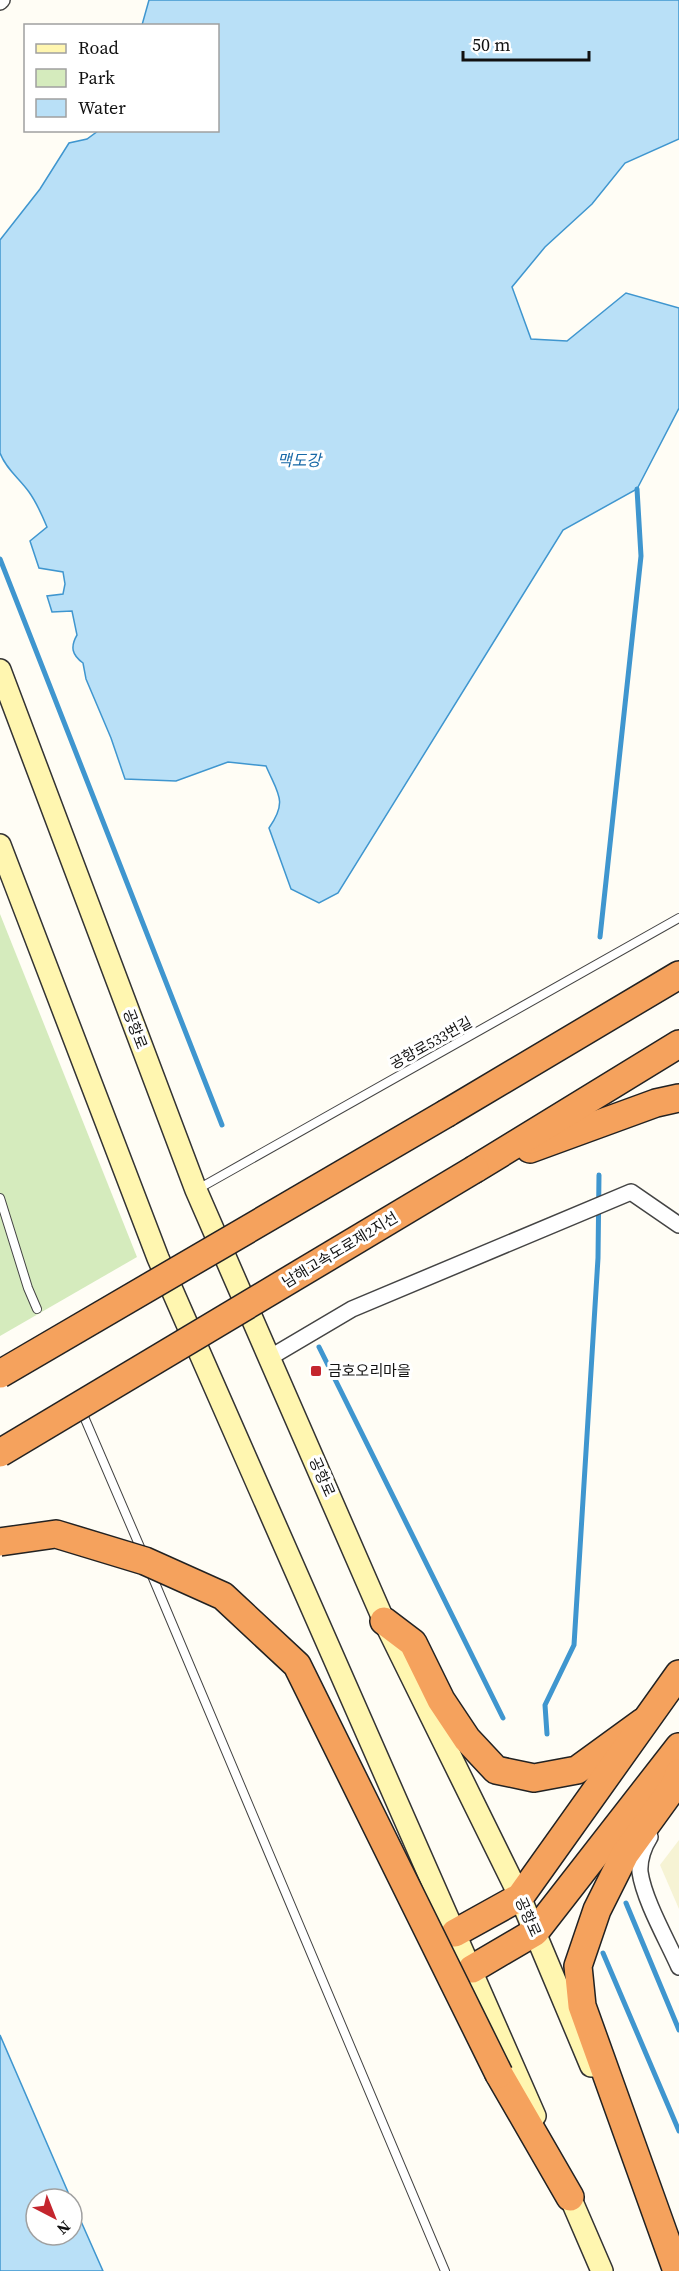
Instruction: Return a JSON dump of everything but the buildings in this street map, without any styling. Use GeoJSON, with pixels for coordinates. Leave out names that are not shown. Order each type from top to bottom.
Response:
{"type":"FeatureCollection","features":[{"type":"Feature","properties":{"kind":"highway"},"geometry":{"type":"LineString","coordinates":[[0,1374],[679,975]]}},
{"type":"Feature","properties":{"kind":"highway","name":"남해고속도로제2지선"},"geometry":{"type":"LineString","coordinates":[[0,1453],[476,1169],[679,1044]]}},
{"type":"Feature","properties":{"kind":"highway"},"geometry":{"type":"LineString","coordinates":[[476,1169],[656,1103],[679,1098]]}},
{"type":"Feature","properties":{"kind":"highway"},"geometry":{"type":"LineString","coordinates":[[0,1542],[56,1534],[145,1561],[223,1596],[297,1665],[499,2074],[570,2197]]}},
{"type":"Feature","properties":{"kind":"highway"},"geometry":{"type":"LineString","coordinates":[[384,1621],[413,1643],[441,1700],[467,1739],[496,1770],[534,1778],[577,1770],[643,1722]]}},
{"type":"Feature","properties":{"kind":"highway"},"geometry":{"type":"LineString","coordinates":[[455,1933],[519,1897],[679,1674]]}},
{"type":"Feature","properties":{"kind":"highway"},"geometry":{"type":"LineString","coordinates":[[472,1969],[535,1932],[679,1747]]}},
{"type":"Feature","properties":{"kind":"highway"},"geometry":{"type":"LineString","coordinates":[[677,2271],[582,2006],[578,1966],[597,1910],[625,1854],[675,1785],[679,1773]]}},
{"type":"Feature","properties":{"kind":"main road","name":"공항로"},"geometry":{"type":"LineString","coordinates":[[0,670],[196,1190],[384,1621],[535,1932],[677,2271]]}},
{"type":"Feature","properties":{"kind":"main road"},"geometry":{"type":"LineString","coordinates":[[0,844],[158,1258],[472,1969],[602,2271]]}},
{"type":"Feature","properties":{"kind":"street"},"geometry":{"type":"LineString","coordinates":[[269,1358],[352,1309],[631,1192],[679,1225]]}},
{"type":"Feature","properties":{"kind":"street"},"geometry":{"type":"LineString","coordinates":[[679,1796],[644,1846],[640,1870],[646,1894],[679,1967]]}},
{"type":"Feature","properties":{"kind":"lane","name":"공항로533번길"},"geometry":{"type":"LineString","coordinates":[[196,1190],[679,918]]}},
{"type":"Feature","properties":{"kind":"lane"},"geometry":{"type":"LineString","coordinates":[[0,1198],[28,1288],[37,1309]]}},
{"type":"Feature","properties":{"kind":"lane"},"geometry":{"type":"LineString","coordinates":[[82,1412],[445,2271]]}},
{"type":"Feature","properties":{"kind":"shaded area"},"geometry":{"type":"Polygon","coordinates":[[[679,1840],[679,1909],[660,1865],[679,1840]]]}},
{"type":"Feature","properties":{"kind":"green space"},"geometry":{"type":"Polygon","coordinates":[[[0,914],[137,1257],[0,1336],[0,914]]]}},
{"type":"Feature","properties":{"kind":"water","name":"맥도강"},"geometry":{"type":"Polygon","coordinates":[[[149,0],[679,0],[679,139],[625,163],[592,204],[545,247],[512,287],[531,339],[567,341],[626,293],[679,308],[679,408],[637,489],[563,530],[338,893],[319,903],[291,889],[269,828],[280,804],[266,766],[228,762],[176,781],[125,779],[111,738],[86,679],[83,663],[76,657],[73,650],[73,643],[77,635],[72,611],[52,612],[47,596],[63,594],[65,584],[63,572],[39,568],[30,541],[47,527],[32,496],[9,469],[0,453],[0,240],[40,189],[69,143],[87,139],[97,132],[219,132],[219,24],[142,24],[149,0]]]}},
{"type":"Feature","properties":{"kind":"water"},"geometry":{"type":"Polygon","coordinates":[[[0,2035],[66,2187],[24,2187],[24,2247],[84,2247],[84,2228],[103,2271],[0,2271],[0,2035]]]}},
{"type":"Feature","properties":{"kind":"waterway"},"geometry":{"type":"LineString","coordinates":[[600,937],[641,556],[637,489]]}},
{"type":"Feature","properties":{"kind":"waterway"},"geometry":{"type":"LineString","coordinates":[[0,559],[222,1125]]}},
{"type":"Feature","properties":{"kind":"waterway"},"geometry":{"type":"LineString","coordinates":[[547,1734],[545,1705],[574,1645],[598,1258],[599,1175]]}},
{"type":"Feature","properties":{"kind":"waterway"},"geometry":{"type":"LineString","coordinates":[[319,1347],[503,1718]]}},
{"type":"Feature","properties":{"kind":"waterway"},"geometry":{"type":"LineString","coordinates":[[626,1903],[679,2030]]}},
{"type":"Feature","properties":{"kind":"waterway"},"geometry":{"type":"LineString","coordinates":[[603,1953],[679,2131]]}},
{"type":"Feature","properties":{"kind":"place","name":"금호오리마을"},"geometry":{"type":"Point","coordinates":[316,1371]}}]}
